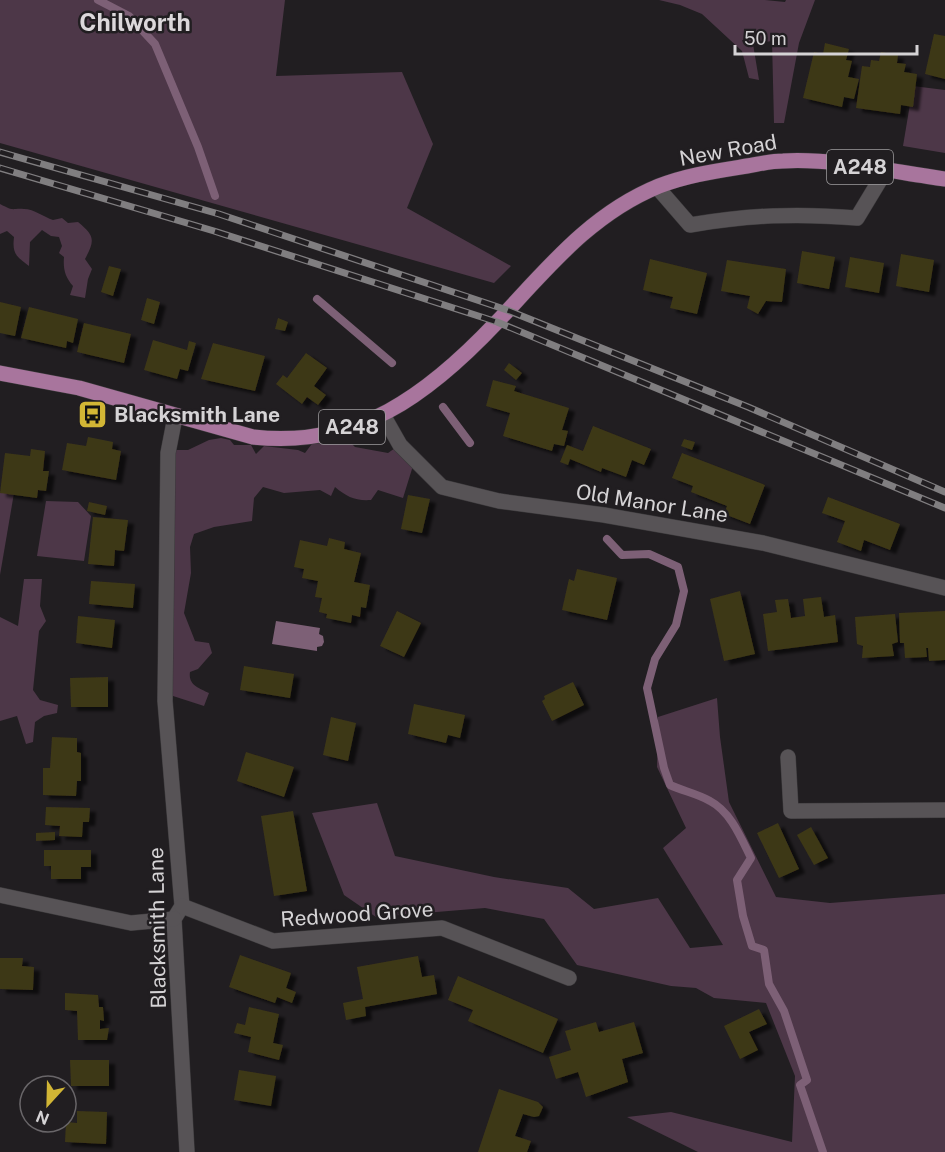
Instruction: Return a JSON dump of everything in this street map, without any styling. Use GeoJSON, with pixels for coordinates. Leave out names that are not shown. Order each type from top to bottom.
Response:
{"type":"FeatureCollection","features":[{"type":"Feature","properties":{"kind":"main road","name":"New Road"},"geometry":{"type":"LineString","coordinates":[[383,415],[436,381],[497,322],[559,253],[609,213],[657,187],[693,174],[782,161],[824,162],[945,179]]}},
{"type":"Feature","properties":{"kind":"main road","name":"A248"},"geometry":{"type":"LineString","coordinates":[[0,372],[79,388],[229,432],[277,440],[332,433],[383,415]]}},
{"type":"Feature","properties":{"kind":"street"},"geometry":{"type":"LineString","coordinates":[[657,187],[690,225],[736,217],[773,214],[816,214],[857,218],[886,170]]}},
{"type":"Feature","properties":{"kind":"street","name":"Old Manor Lane"},"geometry":{"type":"LineString","coordinates":[[383,415],[400,445],[442,487],[499,501],[604,515],[764,543],[945,588]]}},
{"type":"Feature","properties":{"kind":"street","name":"Blacksmith Lane"},"geometry":{"type":"LineString","coordinates":[[175,417],[168,453],[165,700],[178,913],[187,1152]]}},
{"type":"Feature","properties":{"kind":"street"},"geometry":{"type":"LineString","coordinates":[[788,757],[791,812],[945,810]]}},
{"type":"Feature","properties":{"kind":"street"},"geometry":{"type":"LineString","coordinates":[[0,895],[131,922],[178,913]]}},
{"type":"Feature","properties":{"kind":"street","name":"Redwood Grove"},"geometry":{"type":"LineString","coordinates":[[178,913],[273,941],[442,928],[569,978]]}},
{"type":"Feature","properties":{"kind":"shaded area"},"geometry":{"type":"Polygon","coordinates":[[[0,0],[285,0],[276,76],[402,72],[433,144],[407,208],[511,266],[494,283],[0,143],[0,0]]]}},
{"type":"Feature","properties":{"kind":"shaded area"},"geometry":{"type":"Polygon","coordinates":[[[659,0],[785,2],[786,0],[815,0],[799,43],[784,123],[774,123],[772,41],[753,44],[759,80],[749,78],[742,51],[702,14],[659,0]]]}},
{"type":"Feature","properties":{"kind":"shaded area"},"geometry":{"type":"Polygon","coordinates":[[[913,86],[945,90],[945,153],[903,146],[913,86]]]}},
{"type":"Feature","properties":{"kind":"shaded area"},"geometry":{"type":"Polygon","coordinates":[[[0,204],[11,209],[31,210],[53,220],[62,218],[68,223],[78,222],[88,231],[92,243],[85,259],[92,269],[85,298],[70,295],[73,286],[65,273],[64,257],[59,253],[62,246],[59,237],[51,236],[42,230],[30,242],[29,266],[18,257],[14,251],[14,237],[7,231],[0,234],[0,204]]]}},
{"type":"Feature","properties":{"kind":"shaded area"},"geometry":{"type":"Polygon","coordinates":[[[221,438],[230,440],[234,445],[251,445],[256,454],[264,446],[305,453],[314,441],[337,439],[350,442],[355,447],[388,453],[398,446],[416,456],[403,498],[378,490],[371,500],[360,500],[352,498],[335,487],[331,496],[320,490],[284,493],[263,487],[254,498],[252,521],[214,527],[194,534],[190,547],[191,573],[184,613],[195,641],[209,643],[212,653],[198,669],[190,672],[192,683],[209,693],[204,706],[173,696],[162,652],[175,450],[188,450],[209,440],[221,438]]]}},
{"type":"Feature","properties":{"kind":"shaded area"},"geometry":{"type":"Polygon","coordinates":[[[0,493],[14,493],[0,575],[0,493]]]}},
{"type":"Feature","properties":{"kind":"shaded area"},"geometry":{"type":"Polygon","coordinates":[[[46,501],[78,502],[91,516],[84,561],[37,556],[46,501]]]}},
{"type":"Feature","properties":{"kind":"shaded area"},"geometry":{"type":"Polygon","coordinates":[[[24,579],[42,579],[40,606],[46,621],[39,631],[33,690],[40,700],[58,705],[57,713],[44,716],[35,722],[33,742],[26,744],[17,716],[0,721],[0,617],[18,626],[24,579]]]}},
{"type":"Feature","properties":{"kind":"shaded area"},"geometry":{"type":"Polygon","coordinates":[[[276,621],[320,628],[319,634],[323,636],[324,642],[322,646],[317,647],[317,651],[272,644],[276,621]]]}},
{"type":"Feature","properties":{"kind":"shaded area"},"geometry":{"type":"Polygon","coordinates":[[[717,698],[729,802],[776,897],[830,903],[945,894],[945,1152],[698,1152],[627,1117],[671,1112],[792,1142],[795,1076],[766,1003],[714,998],[696,988],[671,986],[577,965],[544,919],[485,908],[376,917],[344,895],[312,813],[377,803],[395,856],[494,877],[568,888],[594,909],[658,898],[690,948],[723,945],[663,848],[686,828],[657,767],[658,717],[717,698]]]}},
{"type":"Feature","properties":{"kind":"building"},"geometry":{"type":"Polygon","coordinates":[[[934,34],[945,36],[945,79],[925,74],[934,34]]]}},
{"type":"Feature","properties":{"kind":"building"},"geometry":{"type":"Polygon","coordinates":[[[825,43],[849,49],[846,60],[852,61],[848,77],[859,79],[854,99],[844,97],[842,107],[803,98],[814,52],[823,54],[825,43]]]}},
{"type":"Feature","properties":{"kind":"building"},"geometry":{"type":"Polygon","coordinates":[[[881,52],[898,55],[897,63],[906,64],[904,72],[917,74],[913,107],[901,105],[900,114],[856,108],[862,66],[870,67],[871,60],[879,61],[881,52]]]}},
{"type":"Feature","properties":{"kind":"building"},"geometry":{"type":"Polygon","coordinates":[[[802,251],[835,257],[829,289],[797,283],[802,251]]]}},
{"type":"Feature","properties":{"kind":"building"},"geometry":{"type":"Polygon","coordinates":[[[901,254],[934,260],[929,292],[896,286],[901,254]]]}},
{"type":"Feature","properties":{"kind":"building"},"geometry":{"type":"Polygon","coordinates":[[[850,257],[884,263],[879,293],[845,287],[850,257]]]}},
{"type":"Feature","properties":{"kind":"building"},"geometry":{"type":"Polygon","coordinates":[[[650,259],[707,273],[697,314],[670,308],[673,297],[643,290],[650,259]]]}},
{"type":"Feature","properties":{"kind":"building"},"geometry":{"type":"Polygon","coordinates":[[[727,260],[786,269],[782,302],[766,301],[758,314],[747,308],[750,296],[721,291],[727,260]]]}},
{"type":"Feature","properties":{"kind":"building"},"geometry":{"type":"Polygon","coordinates":[[[109,266],[121,269],[113,296],[101,292],[109,266]]]}},
{"type":"Feature","properties":{"kind":"building"},"geometry":{"type":"Polygon","coordinates":[[[147,298],[160,302],[154,324],[141,320],[147,298]]]}},
{"type":"Feature","properties":{"kind":"building"},"geometry":{"type":"Polygon","coordinates":[[[0,302],[21,307],[15,336],[0,333],[0,302]]]}},
{"type":"Feature","properties":{"kind":"building"},"geometry":{"type":"Polygon","coordinates":[[[29,307],[78,319],[73,343],[67,341],[66,348],[21,338],[29,307]]]}},
{"type":"Feature","properties":{"kind":"building"},"geometry":{"type":"Polygon","coordinates":[[[278,318],[288,322],[285,331],[275,329],[278,318]]]}},
{"type":"Feature","properties":{"kind":"building"},"geometry":{"type":"Polygon","coordinates":[[[84,323],[131,334],[124,363],[77,352],[84,323]]]}},
{"type":"Feature","properties":{"kind":"building"},"geometry":{"type":"Polygon","coordinates":[[[153,340],[187,350],[189,341],[196,343],[188,371],[180,369],[177,379],[144,370],[153,340]]]}},
{"type":"Feature","properties":{"kind":"building"},"geometry":{"type":"Polygon","coordinates":[[[213,343],[265,356],[255,391],[201,379],[213,343]]]}},
{"type":"Feature","properties":{"kind":"building"},"geometry":{"type":"Polygon","coordinates":[[[306,353],[327,368],[314,386],[326,395],[318,405],[307,397],[302,404],[276,384],[283,375],[287,378],[306,353]]]}},
{"type":"Feature","properties":{"kind":"building"},"geometry":{"type":"Polygon","coordinates":[[[509,363],[522,373],[516,380],[504,370],[509,363]]]}},
{"type":"Feature","properties":{"kind":"building"},"geometry":{"type":"Polygon","coordinates":[[[493,380],[516,386],[514,391],[569,408],[562,430],[568,431],[564,446],[554,444],[552,451],[503,436],[510,413],[486,406],[493,380]]]}},
{"type":"Feature","properties":{"kind":"building"},"geometry":{"type":"Polygon","coordinates":[[[593,426],[651,449],[644,465],[632,460],[626,477],[602,468],[601,472],[570,459],[568,465],[560,462],[567,445],[583,451],[593,426]]]}},
{"type":"Feature","properties":{"kind":"building"},"geometry":{"type":"Polygon","coordinates":[[[88,437],[113,442],[112,449],[121,451],[116,480],[62,470],[67,443],[86,446],[88,437]]]}},
{"type":"Feature","properties":{"kind":"building"},"geometry":{"type":"Polygon","coordinates":[[[684,439],[695,442],[692,450],[681,446],[684,439]]]}},
{"type":"Feature","properties":{"kind":"building"},"geometry":{"type":"Polygon","coordinates":[[[31,449],[45,451],[43,471],[49,471],[46,491],[38,490],[37,498],[0,493],[5,453],[30,456],[31,449]]]}},
{"type":"Feature","properties":{"kind":"building"},"geometry":{"type":"Polygon","coordinates":[[[682,453],[765,485],[750,524],[724,514],[727,506],[691,492],[693,486],[672,478],[682,453]]]}},
{"type":"Feature","properties":{"kind":"building"},"geometry":{"type":"Polygon","coordinates":[[[408,495],[430,499],[422,533],[401,529],[408,495]]]}},
{"type":"Feature","properties":{"kind":"building"},"geometry":{"type":"Polygon","coordinates":[[[828,497],[900,524],[890,550],[864,540],[861,551],[837,542],[845,521],[822,513],[828,497]]]}},
{"type":"Feature","properties":{"kind":"building"},"geometry":{"type":"Polygon","coordinates":[[[89,502],[107,506],[105,515],[87,511],[89,502]]]}},
{"type":"Feature","properties":{"kind":"building"},"geometry":{"type":"Polygon","coordinates":[[[93,517],[128,520],[124,551],[115,550],[114,566],[88,564],[93,517]]]}},
{"type":"Feature","properties":{"kind":"building"},"geometry":{"type":"Polygon","coordinates":[[[329,538],[345,542],[344,549],[361,553],[354,582],[370,585],[366,608],[361,607],[360,617],[352,615],[351,623],[326,618],[327,614],[319,612],[322,598],[315,597],[318,581],[302,578],[304,569],[294,567],[300,540],[327,546],[329,538]]]}},
{"type":"Feature","properties":{"kind":"building"},"geometry":{"type":"Polygon","coordinates":[[[577,569],[617,578],[607,620],[562,610],[569,579],[574,581],[577,569]]]}},
{"type":"Feature","properties":{"kind":"building"},"geometry":{"type":"Polygon","coordinates":[[[91,581],[135,584],[133,608],[89,604],[91,581]]]}},
{"type":"Feature","properties":{"kind":"building"},"geometry":{"type":"Polygon","coordinates":[[[740,591],[755,654],[724,661],[710,599],[740,591]]]}},
{"type":"Feature","properties":{"kind":"building"},"geometry":{"type":"Polygon","coordinates":[[[821,597],[824,617],[835,615],[838,642],[768,651],[763,614],[777,612],[775,600],[788,599],[791,618],[805,616],[803,599],[821,597]]]}},
{"type":"Feature","properties":{"kind":"building"},"geometry":{"type":"Polygon","coordinates":[[[397,611],[421,623],[404,657],[380,646],[397,611]]]}},
{"type":"Feature","properties":{"kind":"building"},"geometry":{"type":"Polygon","coordinates":[[[945,611],[945,660],[929,661],[928,648],[926,648],[927,657],[905,658],[904,643],[900,643],[899,613],[945,611]]]}},
{"type":"Feature","properties":{"kind":"building"},"geometry":{"type":"Polygon","coordinates":[[[895,614],[898,642],[892,644],[894,656],[862,658],[863,646],[857,644],[855,617],[895,614]]]}},
{"type":"Feature","properties":{"kind":"building"},"geometry":{"type":"Polygon","coordinates":[[[78,616],[115,620],[112,648],[76,643],[78,616]]]}},
{"type":"Feature","properties":{"kind":"building"},"geometry":{"type":"Polygon","coordinates":[[[244,666],[294,674],[290,698],[240,690],[244,666]]]}},
{"type":"Feature","properties":{"kind":"building"},"geometry":{"type":"Polygon","coordinates":[[[108,677],[108,707],[71,707],[70,678],[108,677]]]}},
{"type":"Feature","properties":{"kind":"building"},"geometry":{"type":"Polygon","coordinates":[[[573,682],[584,705],[552,721],[542,701],[545,699],[544,696],[573,682]]]}},
{"type":"Feature","properties":{"kind":"building"},"geometry":{"type":"Polygon","coordinates":[[[414,704],[465,715],[460,738],[448,735],[446,743],[408,734],[414,704]]]}},
{"type":"Feature","properties":{"kind":"building"},"geometry":{"type":"Polygon","coordinates":[[[331,717],[356,723],[348,761],[323,755],[331,717]]]}},
{"type":"Feature","properties":{"kind":"building"},"geometry":{"type":"Polygon","coordinates":[[[52,737],[77,738],[77,752],[81,753],[81,781],[77,781],[76,796],[43,795],[43,768],[50,768],[52,737]]]}},
{"type":"Feature","properties":{"kind":"building"},"geometry":{"type":"Polygon","coordinates":[[[246,752],[294,767],[284,797],[237,781],[246,752]]]}},
{"type":"Feature","properties":{"kind":"building"},"geometry":{"type":"Polygon","coordinates":[[[46,807],[90,808],[89,822],[83,822],[82,837],[59,836],[60,826],[45,825],[46,807]]]}},
{"type":"Feature","properties":{"kind":"building"},"geometry":{"type":"Polygon","coordinates":[[[293,811],[307,891],[274,896],[261,816],[293,811]]]}},
{"type":"Feature","properties":{"kind":"building"},"geometry":{"type":"Polygon","coordinates":[[[778,823],[799,869],[779,878],[757,833],[778,823]]]}},
{"type":"Feature","properties":{"kind":"building"},"geometry":{"type":"Polygon","coordinates":[[[811,827],[828,858],[814,865],[797,835],[811,827]]]}},
{"type":"Feature","properties":{"kind":"building"},"geometry":{"type":"Polygon","coordinates":[[[55,832],[55,840],[36,841],[36,833],[55,832]]]}},
{"type":"Feature","properties":{"kind":"building"},"geometry":{"type":"Polygon","coordinates":[[[44,850],[91,850],[91,867],[81,867],[81,879],[51,879],[51,866],[44,866],[44,850]]]}},
{"type":"Feature","properties":{"kind":"building"},"geometry":{"type":"Polygon","coordinates":[[[240,955],[291,973],[286,988],[296,992],[292,1003],[277,997],[275,1003],[229,987],[240,955]]]}},
{"type":"Feature","properties":{"kind":"building"},"geometry":{"type":"Polygon","coordinates":[[[418,956],[422,977],[434,975],[437,994],[365,1007],[366,1016],[346,1020],[343,1003],[363,999],[357,967],[418,956]]]}},
{"type":"Feature","properties":{"kind":"building"},"geometry":{"type":"Polygon","coordinates":[[[0,958],[23,958],[22,966],[34,967],[33,990],[0,989],[0,958]]]}},
{"type":"Feature","properties":{"kind":"building"},"geometry":{"type":"Polygon","coordinates":[[[458,976],[558,1019],[543,1053],[468,1021],[473,1010],[448,1000],[458,976]]]}},
{"type":"Feature","properties":{"kind":"building"},"geometry":{"type":"Polygon","coordinates":[[[65,993],[98,995],[99,1007],[103,1007],[104,1021],[100,1020],[100,1029],[109,1028],[107,1040],[78,1040],[77,1011],[65,1010],[65,993]]]}},
{"type":"Feature","properties":{"kind":"building"},"geometry":{"type":"Polygon","coordinates":[[[249,1007],[279,1014],[273,1043],[283,1045],[279,1060],[248,1052],[251,1037],[234,1033],[237,1023],[245,1025],[249,1007]]]}},
{"type":"Feature","properties":{"kind":"building"},"geometry":{"type":"Polygon","coordinates":[[[759,1009],[767,1024],[749,1032],[758,1050],[740,1059],[724,1026],[759,1009]]]}},
{"type":"Feature","properties":{"kind":"building"},"geometry":{"type":"Polygon","coordinates":[[[596,1022],[599,1032],[634,1022],[643,1053],[622,1059],[628,1082],[586,1097],[578,1072],[556,1079],[549,1057],[571,1050],[565,1031],[596,1022]]]}},
{"type":"Feature","properties":{"kind":"building"},"geometry":{"type":"Polygon","coordinates":[[[70,1060],[109,1060],[109,1086],[78,1086],[78,1074],[71,1074],[70,1060]]]}},
{"type":"Feature","properties":{"kind":"building"},"geometry":{"type":"Polygon","coordinates":[[[239,1070],[276,1076],[271,1106],[234,1100],[239,1070]]]}},
{"type":"Feature","properties":{"kind":"building"},"geometry":{"type":"Polygon","coordinates":[[[499,1089],[538,1102],[543,1107],[539,1116],[523,1114],[515,1136],[531,1141],[527,1152],[478,1152],[499,1089]]]}},
{"type":"Feature","properties":{"kind":"building"},"geometry":{"type":"Polygon","coordinates":[[[78,1111],[107,1112],[106,1144],[65,1142],[65,1134],[78,1134],[78,1111]]]}},
{"type":"Feature","properties":{"kind":"waterway"},"geometry":{"type":"LineString","coordinates":[[98,0],[129,16],[155,44],[198,147],[215,196]]}},
{"type":"Feature","properties":{"kind":"waterway"},"geometry":{"type":"LineString","coordinates":[[317,299],[392,363]]}},
{"type":"Feature","properties":{"kind":"waterway"},"geometry":{"type":"LineString","coordinates":[[443,407],[470,443]]}},
{"type":"Feature","properties":{"kind":"waterway"},"geometry":{"type":"LineString","coordinates":[[607,539],[622,555],[649,554],[678,567],[684,591],[676,625],[655,659],[647,688],[664,768],[670,785],[705,799],[724,812],[735,826],[751,858],[737,880],[743,916],[752,946],[764,950],[769,984],[784,1011],[807,1080],[800,1085],[823,1152]]}},
{"type":"Feature","properties":{"kind":"railway"},"geometry":{"type":"LineString","coordinates":[[0,152],[219,214],[507,310],[748,407],[945,492]]}},
{"type":"Feature","properties":{"kind":"railway"},"geometry":{"type":"LineString","coordinates":[[0,168],[214,231],[497,322],[945,508]]}},
{"type":"Feature","properties":{"kind":"place","name":"Blacksmith Lane"},"geometry":{"type":"Point","coordinates":[93,414]}},
{"type":"Feature","properties":{"kind":"district","name":"Chilworth"},"geometry":{"type":"Point","coordinates":[135,22]}}]}
